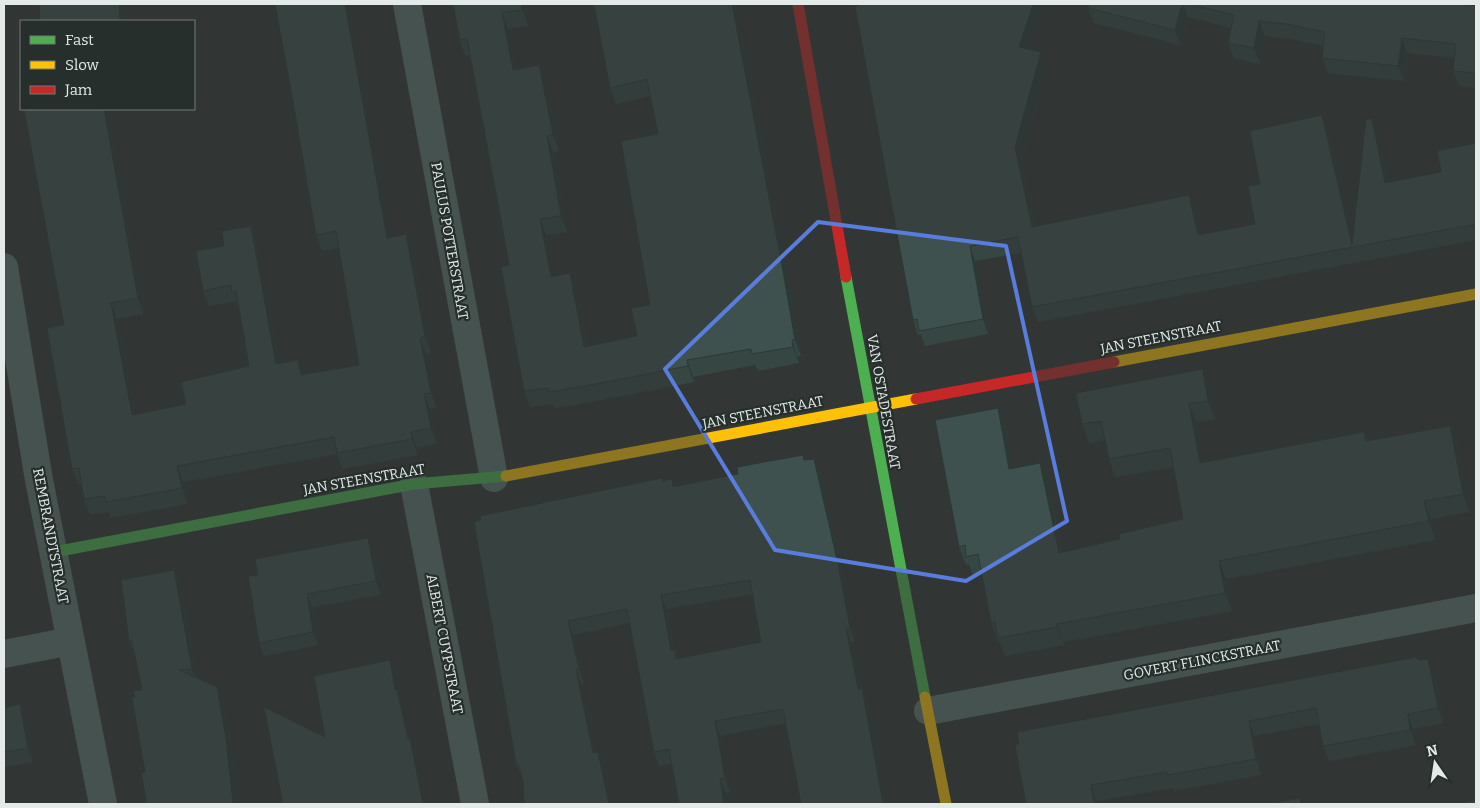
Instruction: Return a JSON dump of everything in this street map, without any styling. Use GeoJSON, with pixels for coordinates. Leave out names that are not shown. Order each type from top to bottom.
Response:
{"type":"FeatureCollection","features":[{"type":"Feature","properties":{"kind":"street","name":"PAULUS POTTERSTRAAT"},"geometry":{"type":"LineString","coordinates":[[407,4],[494,478]]}},
{"type":"Feature","properties":{"kind":"street","name":"VAN OSTADESTRAAT"},"geometry":{"type":"LineString","coordinates":[[798,4],[869,407],[946,804]]}},
{"type":"Feature","properties":{"kind":"street","name":"REMBRANDTSTRAAT"},"geometry":{"type":"LineString","coordinates":[[4,267],[39,480],[103,804]]}},
{"type":"Feature","properties":{"kind":"street","name":"JAN STEENSTRAAT"},"geometry":{"type":"LineString","coordinates":[[54,552],[414,484],[494,478],[1476,294]]}},
{"type":"Feature","properties":{"kind":"street","name":"ALBERT CUYPSTRAAT"},"geometry":{"type":"LineString","coordinates":[[414,484],[475,804]]}},
{"type":"Feature","properties":{"kind":"street","name":"GOVERT FLINCKSTRAAT"},"geometry":{"type":"LineString","coordinates":[[928,711],[1476,608]]}},
{"type":"Feature","properties":{"kind":"street"},"geometry":{"type":"LineString","coordinates":[[4,654],[71,642]]}},
{"type":"Feature","properties":{"kind":"highlighted area"},"geometry":{"type":"Polygon","coordinates":[[[818,222],[1006,246],[1067,521],[966,581],[775,550],[665,369],[818,222]]]}},
{"type":"Feature","properties":{"kind":"building"},"geometry":{"type":"Polygon","coordinates":[[[39,4],[119,4],[120,20],[40,20],[39,4]]]}},
{"type":"Feature","properties":{"kind":"building"},"geometry":{"type":"Polygon","coordinates":[[[275,4],[345,4],[387,238],[406,234],[425,337],[420,338],[431,393],[424,394],[431,428],[411,432],[412,439],[337,453],[334,437],[177,466],[182,488],[106,502],[104,496],[84,499],[79,468],[72,469],[47,328],[64,325],[24,110],[104,110],[138,298],[111,303],[132,415],[186,404],[181,382],[249,366],[236,291],[232,292],[231,285],[203,291],[196,251],[224,246],[222,231],[251,226],[276,364],[298,360],[301,375],[359,365],[336,231],[316,235],[275,4]]]}},
{"type":"Feature","properties":{"kind":"building"},"geometry":{"type":"Polygon","coordinates":[[[453,4],[521,4],[522,10],[502,13],[513,70],[539,65],[553,135],[547,136],[561,216],[540,219],[551,277],[570,273],[584,347],[637,336],[631,308],[650,305],[621,141],[658,134],[647,79],[610,88],[594,4],[732,4],[783,271],[795,340],[792,340],[793,347],[752,354],[751,349],[687,360],[688,366],[549,392],[548,388],[524,391],[501,267],[509,265],[500,214],[467,39],[460,40],[453,4]]]}},
{"type":"Feature","properties":{"kind":"building"},"geometry":{"type":"Polygon","coordinates":[[[858,4],[1033,4],[1019,47],[1041,52],[1015,147],[1032,227],[1189,195],[1198,235],[1255,224],[1248,186],[1260,184],[1250,131],[1322,115],[1352,245],[1366,119],[1372,119],[1385,183],[1441,172],[1437,151],[1476,143],[1476,224],[1032,307],[1018,237],[970,246],[983,319],[919,331],[917,319],[913,320],[855,6],[858,6],[858,4]]]}},
{"type":"Feature","properties":{"kind":"building"},"geometry":{"type":"Polygon","coordinates":[[[1089,4],[1182,4],[1175,30],[1088,8],[1089,4]]]}},
{"type":"Feature","properties":{"kind":"building"},"geometry":{"type":"Polygon","coordinates":[[[1190,4],[1453,4],[1476,6],[1476,73],[1453,71],[1456,44],[1402,38],[1398,66],[1322,58],[1325,32],[1286,24],[1259,21],[1254,48],[1228,43],[1234,15],[1190,4]]]}},
{"type":"Feature","properties":{"kind":"building"},"geometry":{"type":"Polygon","coordinates":[[[1203,369],[1208,401],[1189,404],[1200,463],[1364,432],[1366,441],[1450,426],[1463,494],[1424,501],[1429,521],[1219,561],[1225,593],[1057,624],[1057,627],[998,638],[995,622],[991,622],[978,554],[966,557],[965,545],[959,547],[935,420],[998,408],[1009,469],[1040,463],[1059,553],[1120,539],[1119,534],[1183,519],[1170,448],[1109,459],[1101,421],[1082,424],[1076,393],[1203,369]]]}},
{"type":"Feature","properties":{"kind":"building"},"geometry":{"type":"Polygon","coordinates":[[[803,455],[804,460],[814,459],[838,564],[850,628],[846,628],[858,689],[862,688],[883,804],[801,804],[783,709],[715,721],[725,778],[720,779],[724,804],[679,804],[669,749],[654,752],[627,609],[568,621],[579,669],[576,670],[593,753],[598,752],[609,804],[524,804],[523,781],[519,765],[516,763],[474,522],[481,520],[480,516],[662,478],[663,481],[672,479],[673,487],[738,474],[737,467],[803,455]],[[750,580],[661,595],[671,651],[675,650],[676,659],[761,642],[750,580]]]}},
{"type":"Feature","properties":{"kind":"building"},"geometry":{"type":"Polygon","coordinates":[[[368,538],[376,581],[307,594],[313,632],[259,643],[248,576],[258,575],[255,559],[368,538]]]}},
{"type":"Feature","properties":{"kind":"building"},"geometry":{"type":"Polygon","coordinates":[[[174,570],[192,669],[179,670],[217,687],[226,738],[233,804],[147,804],[141,773],[145,772],[132,698],[135,697],[133,691],[142,690],[132,641],[129,641],[121,580],[174,570]]]}},
{"type":"Feature","properties":{"kind":"building"},"geometry":{"type":"Polygon","coordinates":[[[1417,657],[1418,660],[1428,659],[1438,708],[1408,714],[1410,730],[1323,746],[1316,708],[1249,721],[1256,759],[1168,775],[1167,772],[1091,785],[1094,804],[1026,804],[1015,745],[1019,744],[1017,732],[1417,657]]]}},
{"type":"Feature","properties":{"kind":"building"},"geometry":{"type":"Polygon","coordinates":[[[390,660],[395,690],[397,690],[408,739],[410,738],[423,804],[283,804],[264,707],[325,737],[314,676],[390,660]]]}},
{"type":"Feature","properties":{"kind":"building"},"geometry":{"type":"Polygon","coordinates":[[[20,704],[28,748],[4,752],[4,708],[20,704]]]}},
{"type":"Feature","properties":{"kind":"building"},"geometry":{"type":"Polygon","coordinates":[[[1300,798],[1301,804],[1270,804],[1300,798]]]}},
{"type":"Feature","properties":{"kind":"building"},"geometry":{"type":"Polygon","coordinates":[[[1476,800],[1476,804],[1456,804],[1476,800]]]}},
{"type":"Feature","properties":{"kind":"traffic: fast"},"geometry":{"type":"LineString","coordinates":[[846,277],[925,697]]}},
{"type":"Feature","properties":{"kind":"traffic: fast"},"geometry":{"type":"LineString","coordinates":[[54,552],[414,484],[506,476]]}},
{"type":"Feature","properties":{"kind":"traffic: slow"},"geometry":{"type":"LineString","coordinates":[[1114,362],[1476,294]]}},
{"type":"Feature","properties":{"kind":"traffic: slow"},"geometry":{"type":"LineString","coordinates":[[506,476],[916,399]]}},
{"type":"Feature","properties":{"kind":"traffic: slow"},"geometry":{"type":"LineString","coordinates":[[925,697],[946,804]]}},
{"type":"Feature","properties":{"kind":"traffic: jam"},"geometry":{"type":"LineString","coordinates":[[798,4],[846,277]]}},
{"type":"Feature","properties":{"kind":"traffic: jam"},"geometry":{"type":"LineString","coordinates":[[916,399],[1114,362]]}}]}
